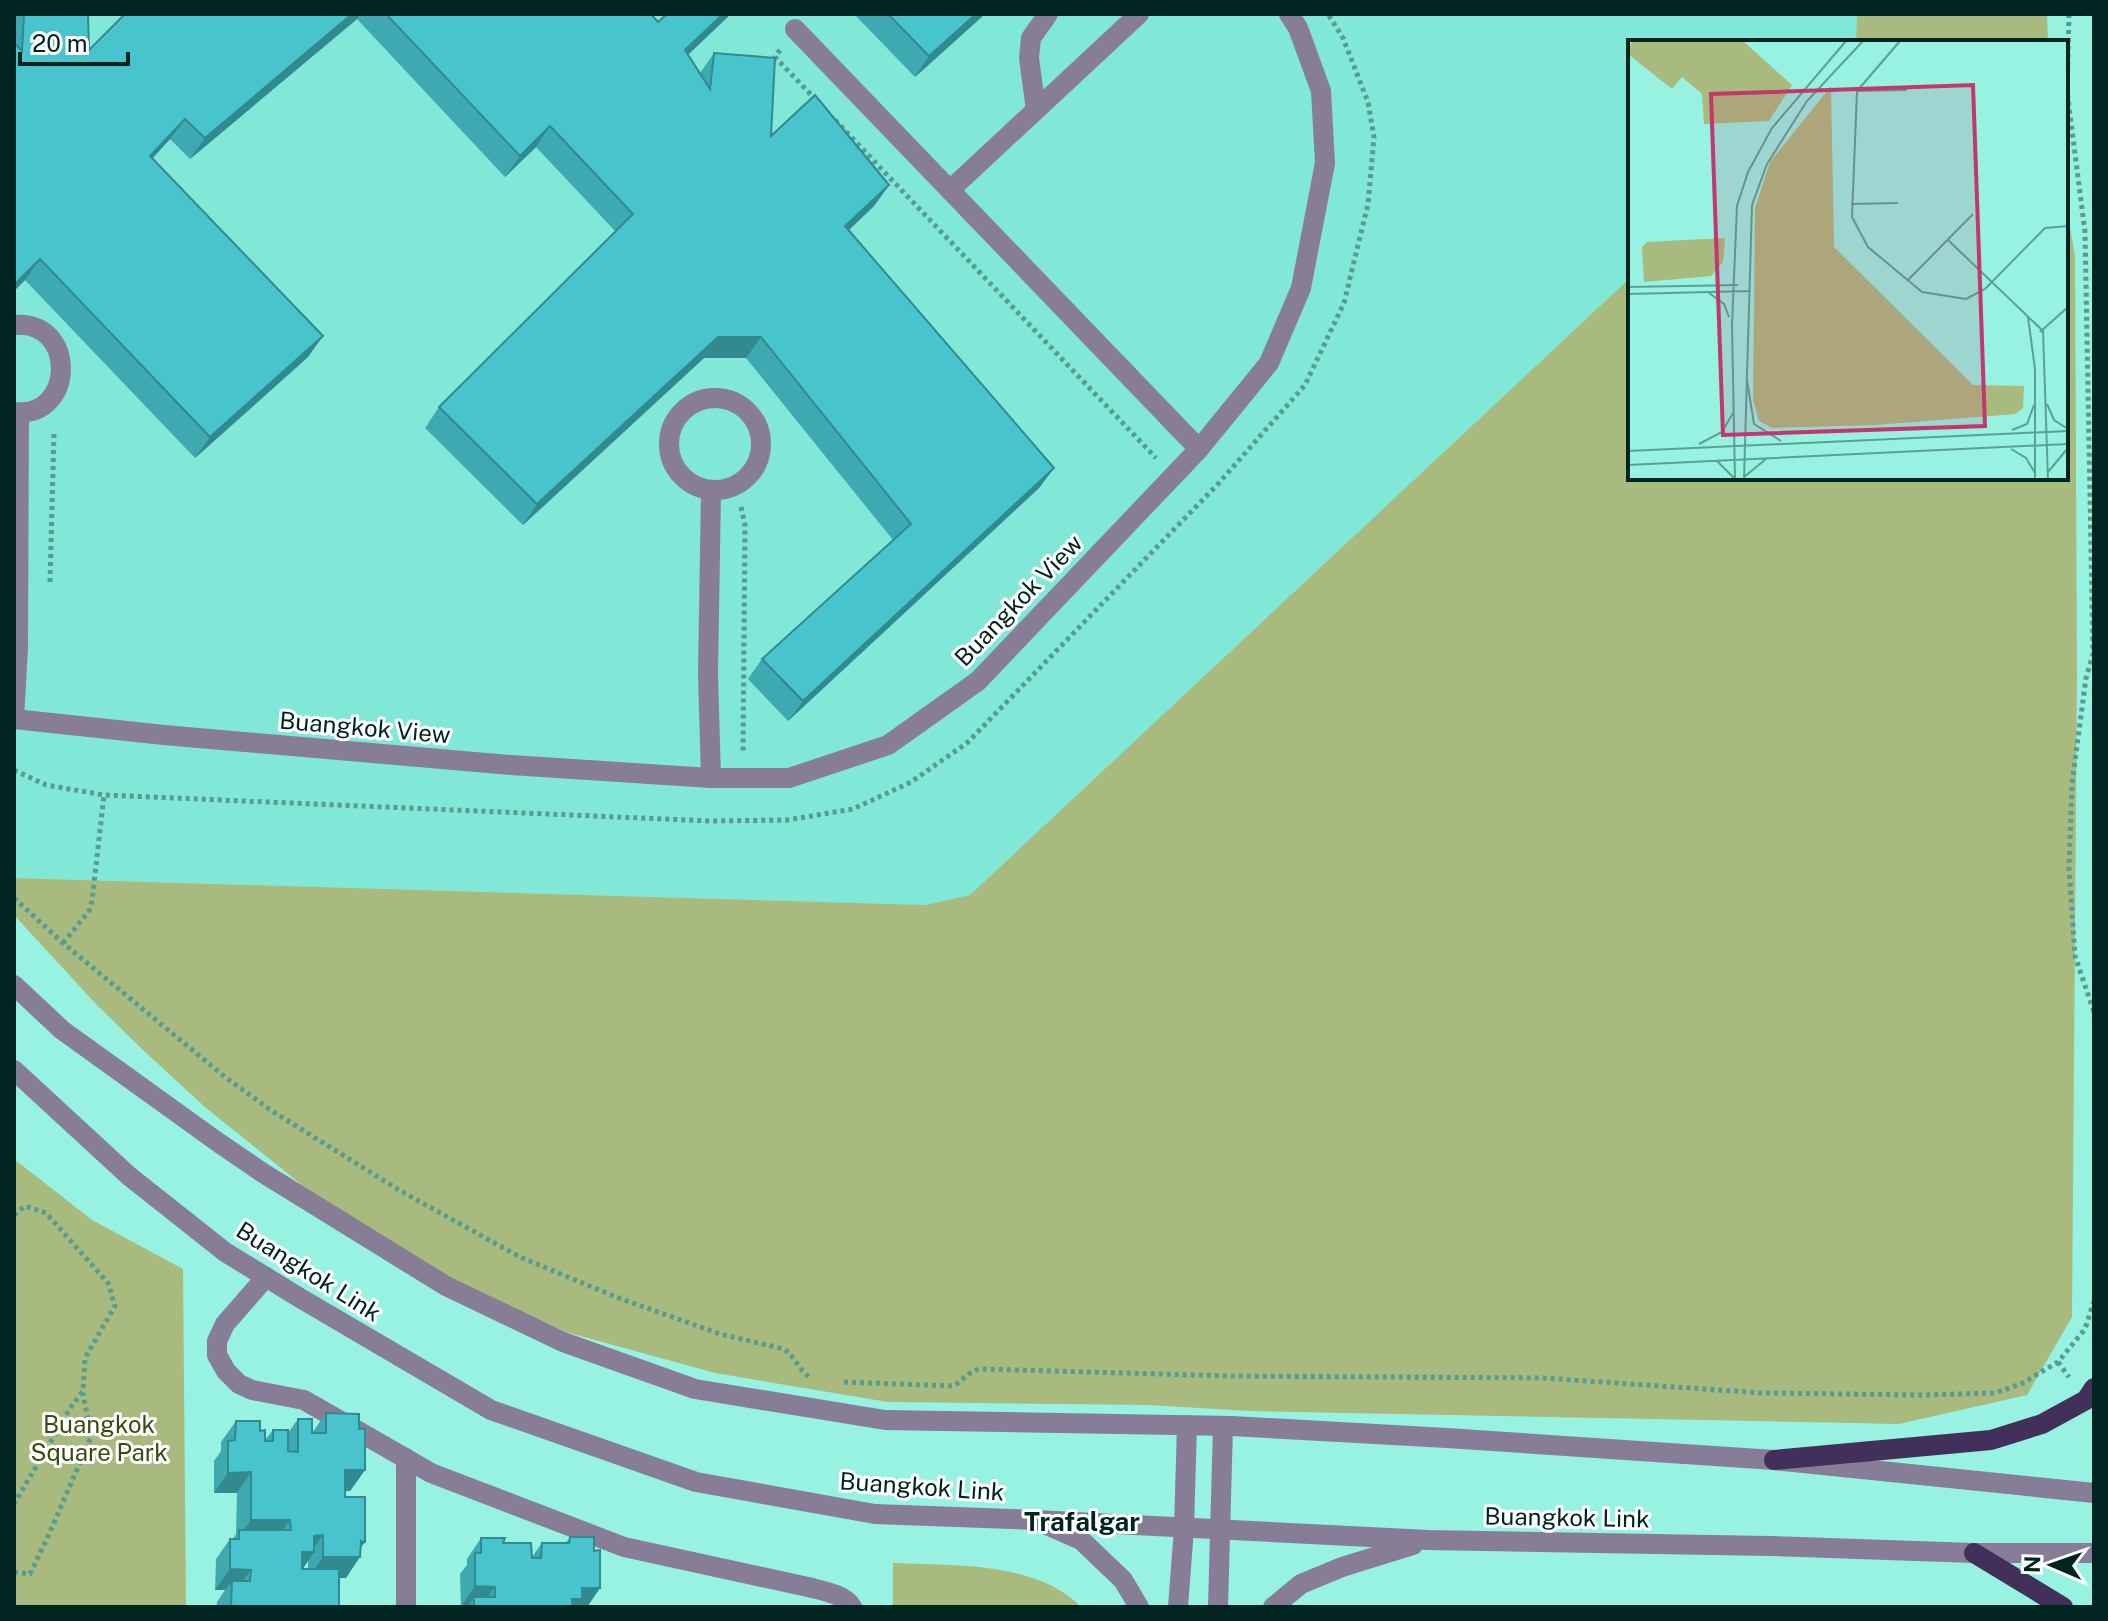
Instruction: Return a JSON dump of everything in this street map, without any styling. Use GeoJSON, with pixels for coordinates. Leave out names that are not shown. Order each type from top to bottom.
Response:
{"type":"FeatureCollection","features":[{"type":"Feature","properties":{"kind":"main road"},"geometry":{"type":"LineString","coordinates":[[1774,1460],[1991,1440],[2042,1424],[2086,1400],[2094,1388]]}},
{"type":"Feature","properties":{"kind":"main road"},"geometry":{"type":"LineString","coordinates":[[1974,1553],[2063,1607]]}},
{"type":"Feature","properties":{"kind":"street"},"geometry":{"type":"LineString","coordinates":[[1036,110],[1029,58],[1031,38],[1048,14]]}},
{"type":"Feature","properties":{"kind":"street"},"geometry":{"type":"LineString","coordinates":[[950,190],[1139,14]]}},
{"type":"Feature","properties":{"kind":"street","name":"Buangkok View"},"geometry":{"type":"LineString","coordinates":[[41,406],[16,412],[18,648],[14,719],[511,765],[711,778],[789,778],[888,745],[978,681],[1199,449],[1269,363],[1301,288],[1325,163],[1321,91],[1298,28],[1289,14]]}},
{"type":"Feature","properties":{"kind":"street"},"geometry":{"type":"LineString","coordinates":[[795,29],[1199,449]]}},
{"type":"Feature","properties":{"kind":"street"},"geometry":{"type":"LineString","coordinates":[[14,325],[40,330],[56,346],[63,368],[57,390],[41,406]]}},
{"type":"Feature","properties":{"kind":"street"},"geometry":{"type":"LineString","coordinates":[[720,397],[739,404],[755,419],[762,438],[760,459],[749,477],[732,488],[711,491],[691,485],[676,470],[669,451],[671,430],[682,412],[699,400],[720,397]]}},
{"type":"Feature","properties":{"kind":"street"},"geometry":{"type":"LineString","coordinates":[[711,491],[708,674],[711,778]]}},
{"type":"Feature","properties":{"kind":"street"},"geometry":{"type":"LineString","coordinates":[[14,985],[62,1030],[263,1173],[446,1286],[563,1342],[695,1389],[885,1420],[1223,1426],[1447,1438],[1774,1460],[2094,1493]]}},
{"type":"Feature","properties":{"kind":"street","name":"Buangkok Link"},"geometry":{"type":"LineString","coordinates":[[14,1070],[129,1176],[225,1252],[266,1277],[491,1410],[696,1482],[875,1514],[1428,1540],[2094,1553]]}},
{"type":"Feature","properties":{"kind":"street"},"geometry":{"type":"LineString","coordinates":[[266,1277],[225,1324],[217,1341],[217,1355],[226,1371],[239,1384],[252,1390],[304,1400],[431,1473],[624,1547],[821,1590],[849,1601],[852,1607]]}},
{"type":"Feature","properties":{"kind":"street"},"geometry":{"type":"LineString","coordinates":[[1178,1607],[1187,1425]]}},
{"type":"Feature","properties":{"kind":"street"},"geometry":{"type":"LineString","coordinates":[[1218,1607],[1223,1426]]}},
{"type":"Feature","properties":{"kind":"street"},"geometry":{"type":"LineString","coordinates":[[406,1458],[406,1607]]}},
{"type":"Feature","properties":{"kind":"street"},"geometry":{"type":"LineString","coordinates":[[1036,1520],[1081,1540],[1123,1580],[1139,1607]]}},
{"type":"Feature","properties":{"kind":"street"},"geometry":{"type":"LineString","coordinates":[[1273,1607],[1301,1584],[1342,1567],[1428,1540]]}},
{"type":"Feature","properties":{"kind":"path"},"geometry":{"type":"LineString","coordinates":[[14,770],[46,785],[104,795],[726,821],[787,820],[853,809],[911,782],[967,743],[1218,484],[1305,385],[1344,303],[1368,204],[1374,137],[1368,102],[1343,38],[1328,14]]}},
{"type":"Feature","properties":{"kind":"path"},"geometry":{"type":"LineString","coordinates":[[2068,52],[2069,14]]}},
{"type":"Feature","properties":{"kind":"path"},"geometry":{"type":"LineString","coordinates":[[795,29],[775,57],[818,102]]}},
{"type":"Feature","properties":{"kind":"path"},"geometry":{"type":"LineString","coordinates":[[2068,99],[2085,232],[2093,654],[2086,678],[2072,783],[2069,868],[2075,956],[2094,1012]]}},
{"type":"Feature","properties":{"kind":"path"},"geometry":{"type":"LineString","coordinates":[[829,113],[1173,476]]}},
{"type":"Feature","properties":{"kind":"path"},"geometry":{"type":"LineString","coordinates":[[41,406],[53,428],[55,442],[50,585]]}},
{"type":"Feature","properties":{"kind":"path"},"geometry":{"type":"LineString","coordinates":[[732,488],[745,525],[743,778]]}},
{"type":"Feature","properties":{"kind":"path"},"geometry":{"type":"LineString","coordinates":[[63,943],[89,911],[92,901],[104,795]]}},
{"type":"Feature","properties":{"kind":"path"},"geometry":{"type":"LineString","coordinates":[[14,898],[63,943],[225,1077],[272,1111],[399,1190],[520,1257],[602,1291],[720,1334],[784,1349],[801,1371],[815,1380]]}},
{"type":"Feature","properties":{"kind":"path"},"geometry":{"type":"LineString","coordinates":[[14,1215],[25,1206],[46,1213],[108,1283],[115,1306],[85,1358],[83,1391],[91,1437],[30,1574],[14,1572]]}},
{"type":"Feature","properties":{"kind":"path"},"geometry":{"type":"LineString","coordinates":[[829,1381],[952,1386],[972,1370],[981,1369],[1204,1376],[1543,1378],[1763,1393],[1995,1393],[2021,1384],[2058,1362],[2085,1329],[2094,1301]]}},
{"type":"Feature","properties":{"kind":"path"},"geometry":{"type":"LineString","coordinates":[[14,1504],[83,1391]]}},
{"type":"Feature","properties":{"kind":"shaded area"},"geometry":{"type":"Polygon","coordinates":[[[14,14],[1857,14],[1856,40],[1628,40],[1628,280],[970,895],[925,905],[14,878],[14,14]]]}},
{"type":"Feature","properties":{"kind":"green space"},"geometry":{"type":"Polygon","coordinates":[[[1857,14],[2047,14],[2048,40],[1856,40],[1857,14]]]}},
{"type":"Feature","properties":{"kind":"green space"},"geometry":{"type":"Polygon","coordinates":[[[2068,215],[2075,256],[2077,677],[2072,1317],[2027,1395],[1899,1424],[1250,1411],[1148,1405],[888,1402],[715,1373],[566,1332],[431,1272],[317,1197],[206,1108],[95,1003],[14,915],[14,878],[925,905],[970,895],[1628,280],[1628,480],[2068,480],[2068,215]]]}},
{"type":"Feature","properties":{"kind":"green space","name":"Buangkok Square Park"},"geometry":{"type":"Polygon","coordinates":[[[14,1159],[92,1220],[183,1269],[186,1607],[14,1607],[14,1159]]]}},
{"type":"Feature","properties":{"kind":"green space"},"geometry":{"type":"Polygon","coordinates":[[[893,1563],[967,1566],[1018,1574],[1042,1581],[1063,1592],[1081,1607],[893,1607],[893,1563]]]}},
{"type":"Feature","properties":{"kind":"building"},"geometry":{"type":"Polygon","coordinates":[[[24,14],[88,14],[89,50],[125,14],[352,14],[205,138],[185,119],[150,156],[323,336],[210,437],[40,259],[14,285],[14,43],[22,51],[24,14]]]}},
{"type":"Feature","properties":{"kind":"building"},"geometry":{"type":"Polygon","coordinates":[[[386,14],[651,14],[658,22],[667,14],[723,14],[685,50],[710,89],[714,53],[775,58],[771,136],[815,95],[889,185],[845,226],[1054,468],[803,701],[762,659],[911,524],[761,337],[718,337],[537,504],[439,407],[633,214],[550,126],[520,156],[386,14]]]}},
{"type":"Feature","properties":{"kind":"building"},"geometry":{"type":"Polygon","coordinates":[[[888,14],[976,14],[929,56],[888,14]]]}},
{"type":"Feature","properties":{"kind":"building"},"geometry":{"type":"Polygon","coordinates":[[[326,1413],[359,1414],[359,1429],[365,1429],[365,1470],[345,1470],[345,1497],[365,1497],[365,1542],[361,1541],[360,1557],[323,1557],[323,1535],[314,1536],[314,1552],[302,1552],[302,1569],[339,1569],[339,1607],[231,1607],[232,1581],[250,1581],[251,1570],[230,1569],[230,1539],[239,1539],[239,1530],[291,1530],[290,1520],[251,1520],[251,1472],[228,1473],[228,1441],[235,1440],[236,1421],[260,1421],[260,1431],[265,1430],[265,1441],[273,1441],[273,1430],[288,1430],[288,1451],[298,1452],[298,1419],[312,1419],[312,1433],[326,1433],[326,1413]]]}},
{"type":"Feature","properties":{"kind":"building"},"geometry":{"type":"Polygon","coordinates":[[[570,1537],[594,1537],[594,1551],[600,1550],[600,1588],[582,1588],[582,1599],[572,1599],[572,1607],[474,1607],[474,1597],[495,1597],[495,1587],[475,1586],[475,1553],[481,1553],[481,1538],[505,1538],[503,1543],[531,1543],[532,1558],[541,1558],[542,1543],[569,1543],[570,1537]]]}},
{"type":"Feature","properties":{"kind":"district","name":"Trafalgar"},"geometry":{"type":"Point","coordinates":[1082,1521]}}]}
